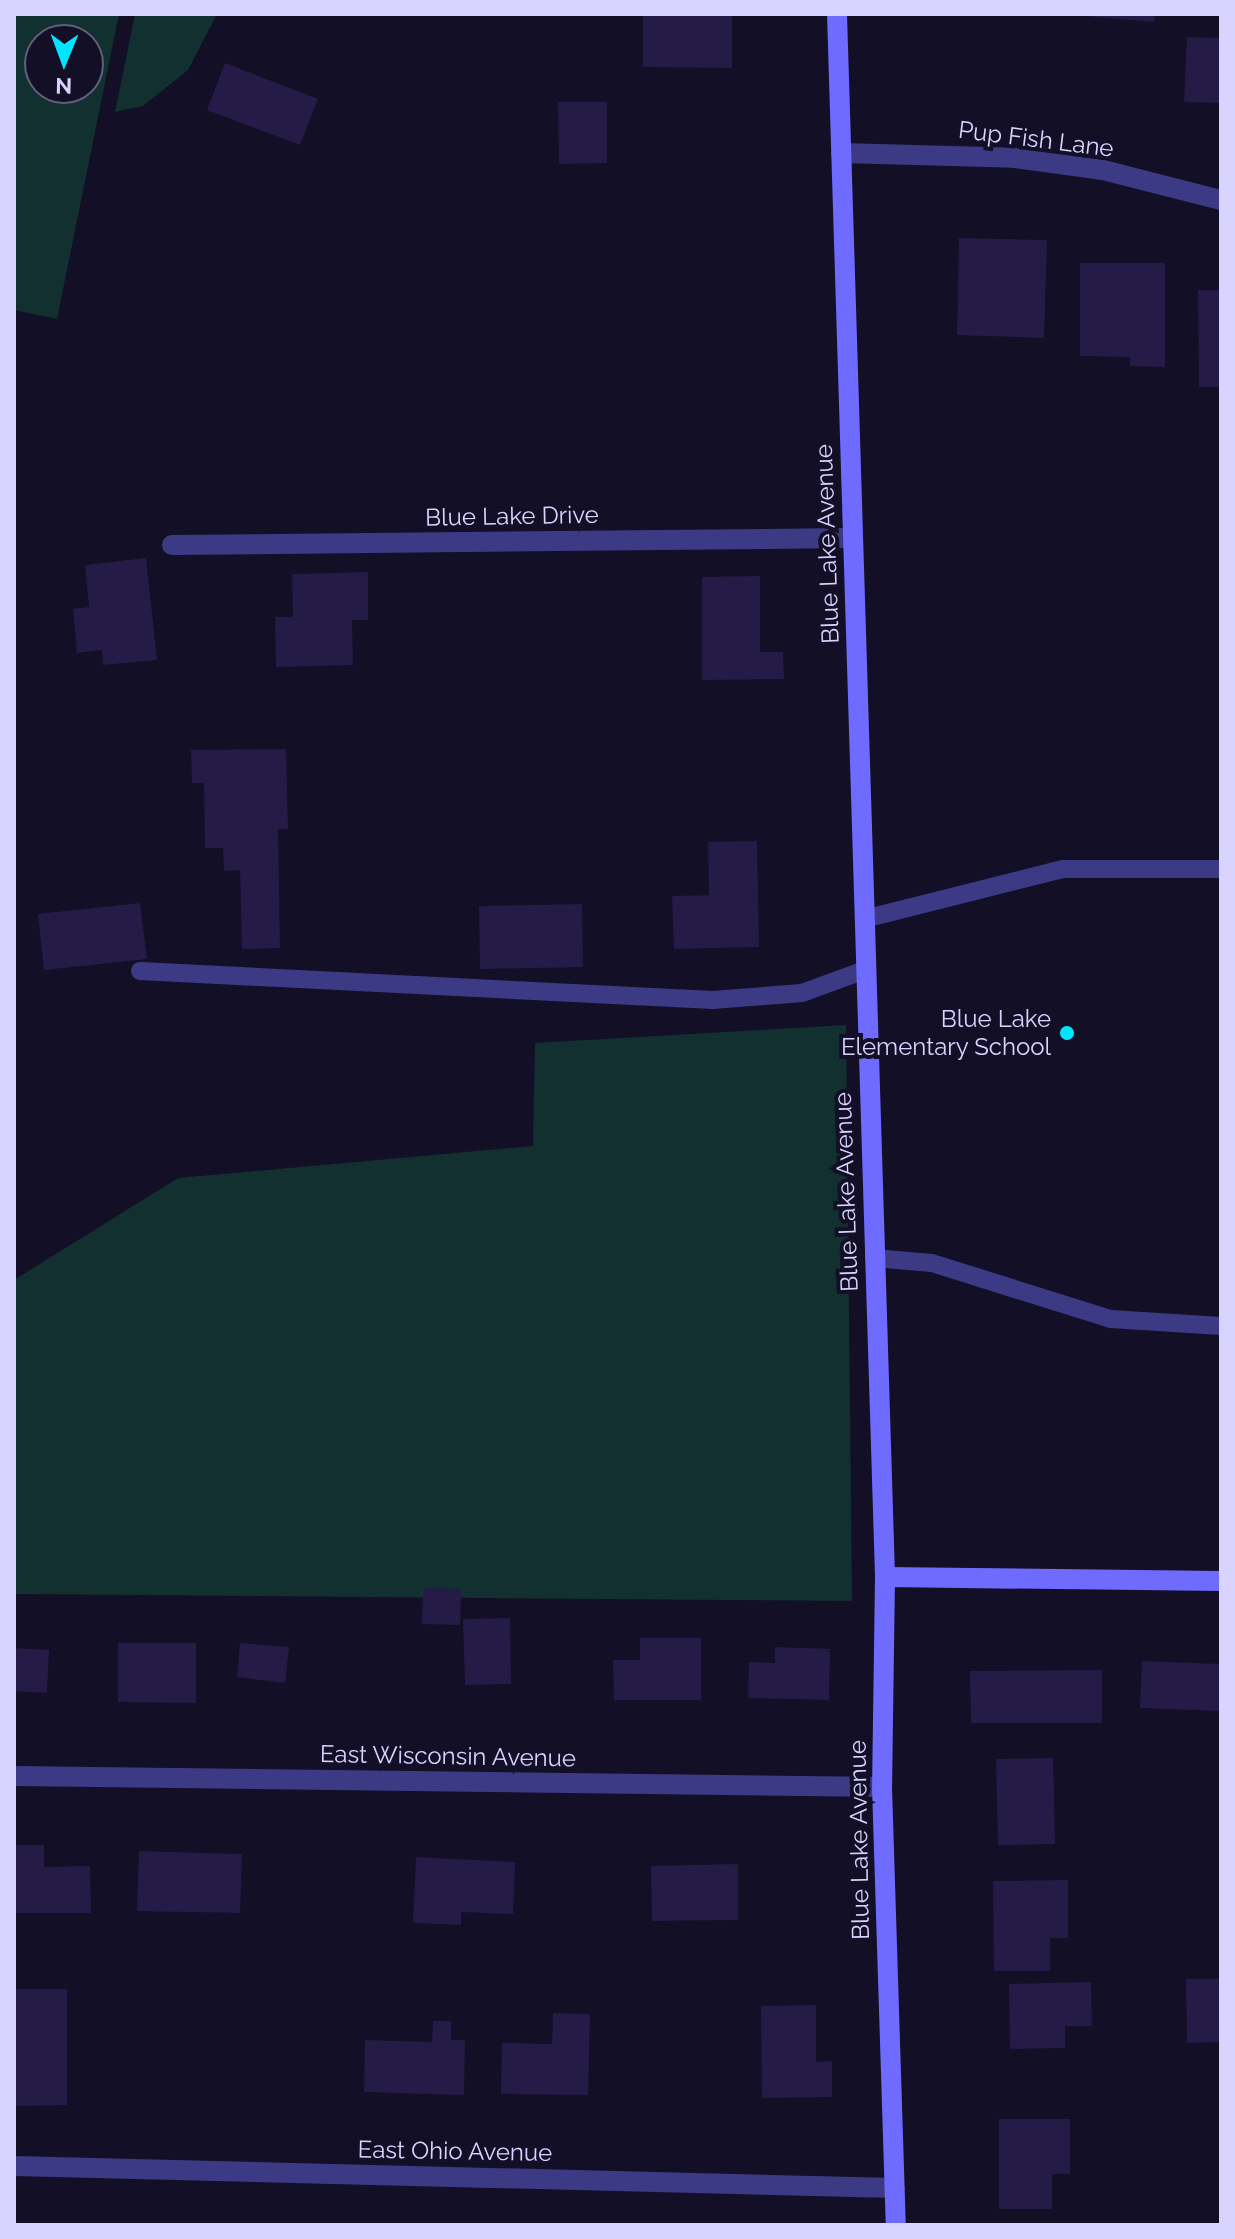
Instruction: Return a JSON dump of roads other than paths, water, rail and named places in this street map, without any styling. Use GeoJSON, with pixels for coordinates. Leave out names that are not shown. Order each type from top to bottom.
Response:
{"type":"FeatureCollection","features":[{"type":"Feature","properties":{"kind":"main road","name":"Blue Lake Avenue"},"geometry":{"type":"LineString","coordinates":[[837,14],[885,1577],[882,1787],[896,2225]]}},
{"type":"Feature","properties":{"kind":"main road"},"geometry":{"type":"LineString","coordinates":[[885,1577],[1221,1581]]}},
{"type":"Feature","properties":{"kind":"street","name":"Pup Fish Lane"},"geometry":{"type":"LineString","coordinates":[[841,153],[1015,158],[1103,170],[1221,200]]}},
{"type":"Feature","properties":{"kind":"street","name":"Blue Lake Drive"},"geometry":{"type":"LineString","coordinates":[[172,545],[853,538]]}},
{"type":"Feature","properties":{"kind":"street","name":"East Wisconsin Avenue"},"geometry":{"type":"LineString","coordinates":[[14,1776],[882,1787]]}},
{"type":"Feature","properties":{"kind":"street","name":"East Ohio Avenue"},"geometry":{"type":"LineString","coordinates":[[14,2166],[895,2188]]}},
{"type":"Feature","properties":{"kind":"lane"},"geometry":{"type":"LineString","coordinates":[[864,919],[1063,869],[1221,869]]}},
{"type":"Feature","properties":{"kind":"lane"},"geometry":{"type":"LineString","coordinates":[[140,971],[713,1000],[802,993],[865,970]]}},
{"type":"Feature","properties":{"kind":"lane"},"geometry":{"type":"LineString","coordinates":[[874,1258],[932,1263],[1111,1319],[1221,1326]]}},
{"type":"Feature","properties":{"kind":"place","name":"Blue Lake Elementary School"},"geometry":{"type":"Point","coordinates":[1067,1033]}}]}
